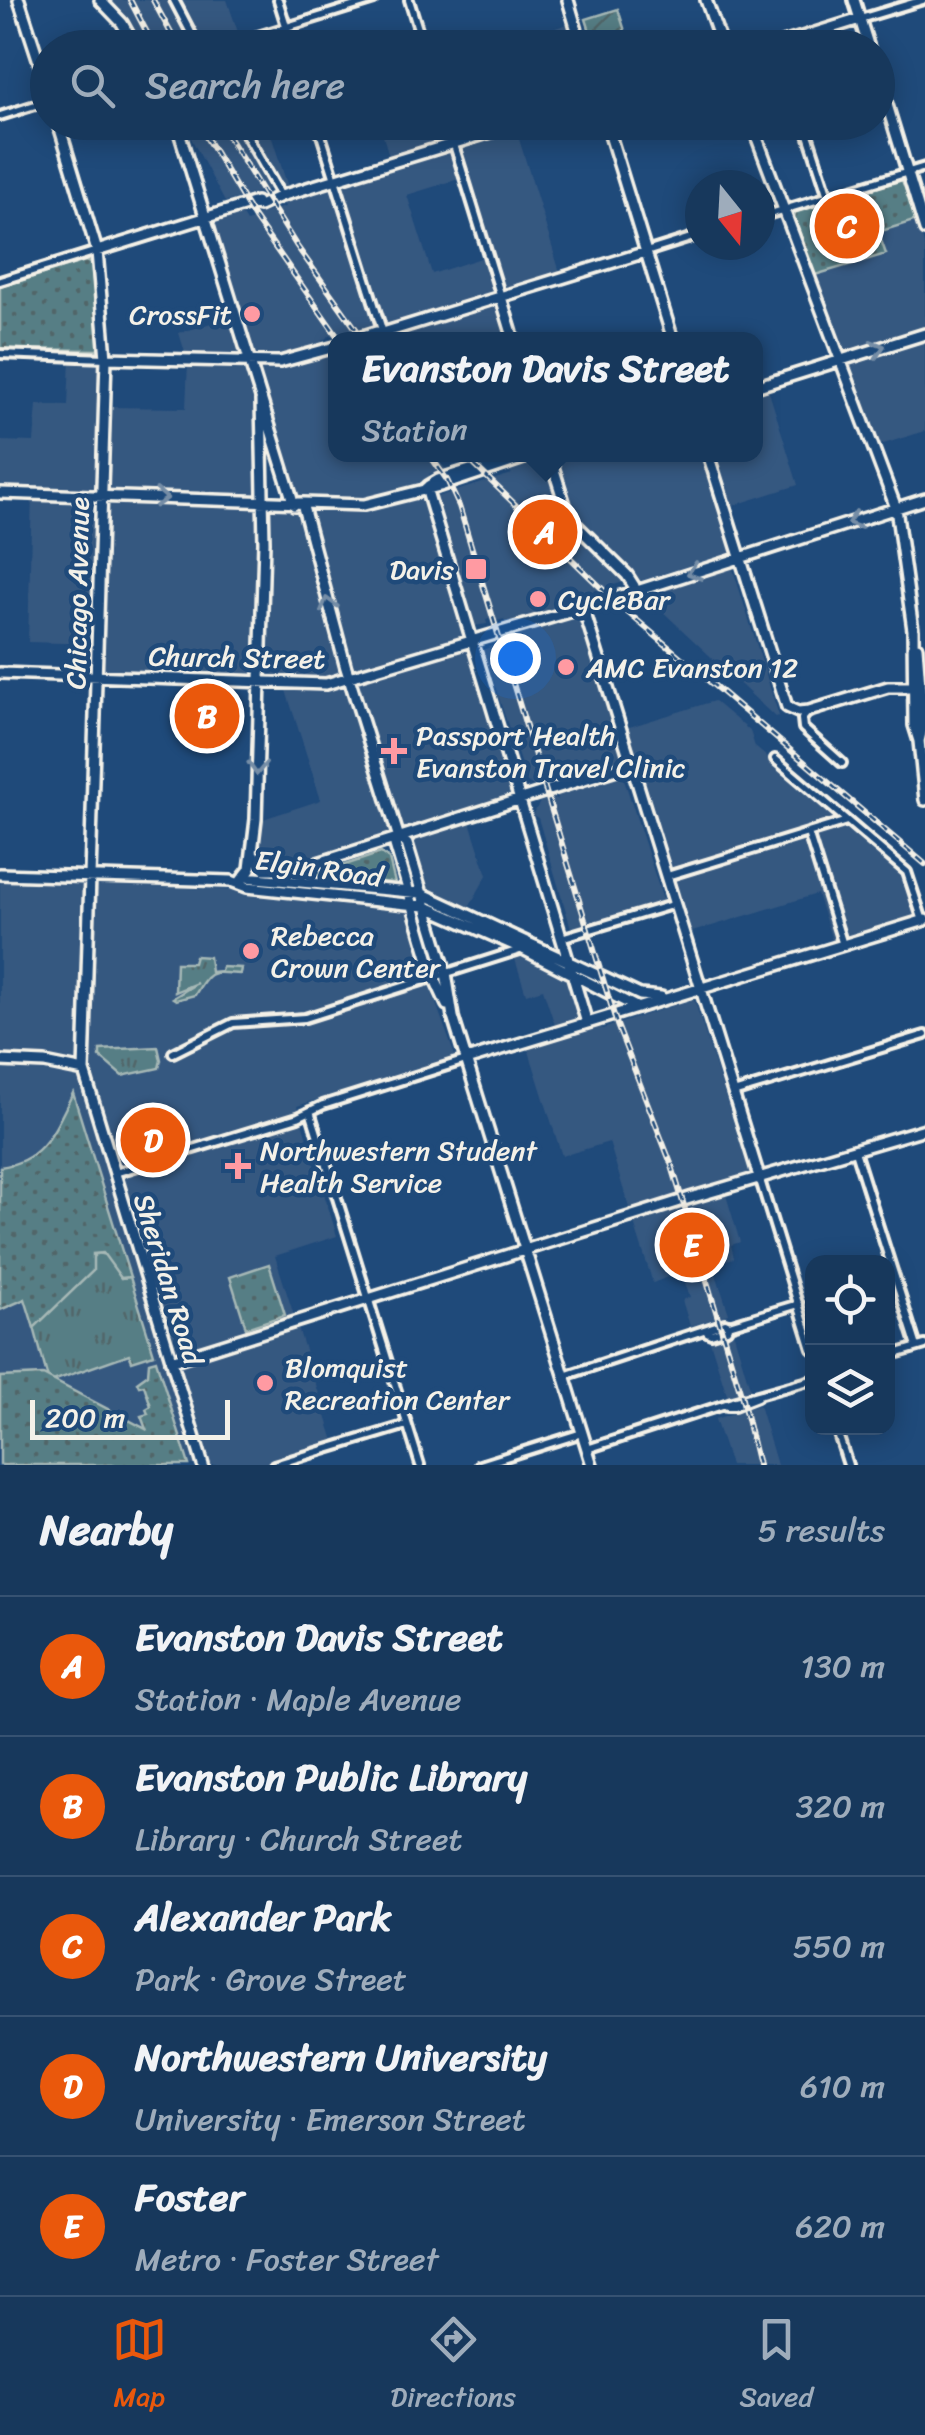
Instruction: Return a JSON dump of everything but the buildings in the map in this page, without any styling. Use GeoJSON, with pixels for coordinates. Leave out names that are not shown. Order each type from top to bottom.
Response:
{"type":"FeatureCollection","features":[{"type":"Feature","properties":{"kind":"street"},"geometry":{"type":"LineString","coordinates":[[19,0],[30,34]]}},
{"type":"Feature","properties":{"kind":"street"},"geometry":{"type":"LineString","coordinates":[[100,0],[126,30]]}},
{"type":"Feature","properties":{"kind":"street"},"geometry":{"type":"LineString","coordinates":[[174,0],[190,30]]}},
{"type":"Feature","properties":{"kind":"street"},"geometry":{"type":"LineString","coordinates":[[278,0],[287,30]]}},
{"type":"Feature","properties":{"kind":"street"},"geometry":{"type":"LineString","coordinates":[[276,30],[374,0]]}},
{"type":"Feature","properties":{"kind":"street"},"geometry":{"type":"LineString","coordinates":[[409,0],[418,30]]}},
{"type":"Feature","properties":{"kind":"street"},"geometry":{"type":"LineString","coordinates":[[568,0],[577,30]]}},
{"type":"Feature","properties":{"kind":"street"},"geometry":{"type":"LineString","coordinates":[[706,0],[717,30]]}},
{"type":"Feature","properties":{"kind":"street"},"geometry":{"type":"LineString","coordinates":[[854,0],[863,30]]}},
{"type":"Feature","properties":{"kind":"street"},"geometry":{"type":"LineString","coordinates":[[825,30],[922,0]]}},
{"type":"Feature","properties":{"kind":"street"},"geometry":{"type":"LineString","coordinates":[[0,116],[30,107]]}},
{"type":"Feature","properties":{"kind":"street"},"geometry":{"type":"LineString","coordinates":[[895,130],[925,230]]}},
{"type":"Feature","properties":{"kind":"street","name":"Chicago Avenue"},"geometry":{"type":"LineString","coordinates":[[63,140],[97,251],[106,358],[84,1071]]}},
{"type":"Feature","properties":{"kind":"street"},"geometry":{"type":"LineString","coordinates":[[182,140],[399,838],[407,844],[446,973],[453,1018]]}},
{"type":"Feature","properties":{"kind":"street"},"geometry":{"type":"LineString","coordinates":[[248,140],[281,196]]}},
{"type":"Feature","properties":{"kind":"street"},"geometry":{"type":"LineString","coordinates":[[324,140],[385,332]]}},
{"type":"Feature","properties":{"kind":"street"},"geometry":{"type":"LineString","coordinates":[[453,140],[512,332]]}},
{"type":"Feature","properties":{"kind":"street"},"geometry":{"type":"LineString","coordinates":[[0,281],[467,140]]}},
{"type":"Feature","properties":{"kind":"street"},"geometry":{"type":"LineString","coordinates":[[612,140],[670,332]]}},
{"type":"Feature","properties":{"kind":"street"},"geometry":{"type":"LineString","coordinates":[[758,140],[896,508],[912,630],[914,724],[925,800]]}},
{"type":"Feature","properties":{"kind":"street"},"geometry":{"type":"LineString","coordinates":[[810,140],[828,196]]}},
{"type":"Feature","properties":{"kind":"street"},"geometry":{"type":"LineString","coordinates":[[775,213],[925,167]]}},
{"type":"Feature","properties":{"kind":"street"},"geometry":{"type":"LineString","coordinates":[[398,332],[685,240]]}},
{"type":"Feature","properties":{"kind":"street"},"geometry":{"type":"LineString","coordinates":[[763,385],[925,334]]}},
{"type":"Feature","properties":{"kind":"street"},"geometry":{"type":"LineString","coordinates":[[0,354],[293,361],[328,350]]}},
{"type":"Feature","properties":{"kind":"street"},"geometry":{"type":"LineString","coordinates":[[0,874],[242,880],[254,853],[264,502],[261,400]]}},
{"type":"Feature","properties":{"kind":"street"},"geometry":{"type":"LineString","coordinates":[[0,493],[364,505],[454,482],[497,462]]}},
{"type":"Feature","properties":{"kind":"street"},"geometry":{"type":"LineString","coordinates":[[552,462],[569,518],[634,586]]}},
{"type":"Feature","properties":{"kind":"street"},"geometry":{"type":"LineString","coordinates":[[710,462],[784,703],[792,710],[809,711],[888,687],[912,687]]}},
{"type":"Feature","properties":{"kind":"street"},"geometry":{"type":"LineString","coordinates":[[426,488],[586,1023]]}},
{"type":"Feature","properties":{"kind":"street","name":"Church Street"},"geometry":{"type":"LineString","coordinates":[[0,674],[326,684],[925,499]]}},
{"type":"Feature","properties":{"kind":"street","name":"Church Street"},"geometry":{"type":"LineString","coordinates":[[583,607],[594,599],[634,586],[648,586]]}},
{"type":"Feature","properties":{"kind":"street"},"geometry":{"type":"LineString","coordinates":[[583,607],[811,1345]]}},
{"type":"Feature","properties":{"kind":"street"},"geometry":{"type":"LineString","coordinates":[[912,630],[918,649],[922,702],[919,740]]}},
{"type":"Feature","properties":{"kind":"street"},"geometry":{"type":"LineString","coordinates":[[912,687],[922,702]]}},
{"type":"Feature","properties":{"kind":"street"},"geometry":{"type":"LineString","coordinates":[[809,711],[802,728],[842,762]]}},
{"type":"Feature","properties":{"kind":"street"},"geometry":{"type":"LineString","coordinates":[[114,1173],[298,1118],[466,1060],[924,921],[908,872],[776,759]]}},
{"type":"Feature","properties":{"kind":"street"},"geometry":{"type":"LineString","coordinates":[[254,853],[264,869],[291,870],[632,764]]}},
{"type":"Feature","properties":{"kind":"street"},"geometry":{"type":"LineString","coordinates":[[386,842],[393,819]]}},
{"type":"Feature","properties":{"kind":"street"},"geometry":{"type":"LineString","coordinates":[[667,876],[848,820]]}},
{"type":"Feature","properties":{"kind":"street"},"geometry":{"type":"LineString","coordinates":[[808,833],[843,945]]}},
{"type":"Feature","properties":{"kind":"street"},"geometry":{"type":"LineString","coordinates":[[399,838],[394,846],[434,977],[453,1018],[592,1465]]}},
{"type":"Feature","properties":{"kind":"street","name":"Elgin Road"},"geometry":{"type":"LineString","coordinates":[[242,880],[421,893],[640,995],[668,998]]}},
{"type":"Feature","properties":{"kind":"street","name":"Elgin Road"},"geometry":{"type":"LineString","coordinates":[[242,880],[247,887],[425,906],[523,948],[638,1008]]}},
{"type":"Feature","properties":{"kind":"street"},"geometry":{"type":"LineString","coordinates":[[561,938],[675,904]]}},
{"type":"Feature","properties":{"kind":"street"},"geometry":{"type":"LineString","coordinates":[[173,1053],[233,1023],[305,1018],[523,948]]}},
{"type":"Feature","properties":{"kind":"street"},"geometry":{"type":"LineString","coordinates":[[734,1093],[925,1035]]}},
{"type":"Feature","properties":{"kind":"street"},"geometry":{"type":"LineString","coordinates":[[0,1061],[45,1063],[84,1071]]}},
{"type":"Feature","properties":{"kind":"street","name":"Sheridan Road"},"geometry":{"type":"LineString","coordinates":[[84,1071],[203,1465]]}},
{"type":"Feature","properties":{"kind":"street"},"geometry":{"type":"LineString","coordinates":[[310,1111],[420,1465]]}},
{"type":"Feature","properties":{"kind":"street"},"geometry":{"type":"LineString","coordinates":[[171,1360],[925,1129]]}},
{"type":"Feature","properties":{"kind":"street"},"geometry":{"type":"LineString","coordinates":[[855,1151],[921,1346],[895,1354]]}},
{"type":"Feature","properties":{"kind":"street"},"geometry":{"type":"LineString","coordinates":[[564,1376],[799,1304]]}},
{"type":"Feature","properties":{"kind":"street"},"geometry":{"type":"LineString","coordinates":[[587,1449],[805,1382]]}},
{"type":"Feature","properties":{"kind":"street"},"geometry":{"type":"LineString","coordinates":[[274,1465],[407,1424]]}},
{"type":"Feature","properties":{"kind":"street"},"geometry":{"type":"LineString","coordinates":[[480,1465],[582,1433]]}},
{"type":"Feature","properties":{"kind":"street"},"geometry":{"type":"LineString","coordinates":[[838,1435],[848,1465]]}},
{"type":"Feature","properties":{"kind":"shaded area"},"geometry":{"type":"Polygon","coordinates":[[[104,0],[169,0],[185,30],[127,30],[104,0]]]}},
{"type":"Feature","properties":{"kind":"shaded area"},"geometry":{"type":"Polygon","coordinates":[[[176,0],[227,0],[237,30],[191,30],[176,0]]]}},
{"type":"Feature","properties":{"kind":"shaded area"},"geometry":{"type":"Polygon","coordinates":[[[574,22],[576,30],[549,30],[574,22]]]}},
{"type":"Feature","properties":{"kind":"shaded area"},"geometry":{"type":"Polygon","coordinates":[[[192,140],[245,140],[273,188],[225,202],[192,140]]]}},
{"type":"Feature","properties":{"kind":"shaded area"},"geometry":{"type":"Polygon","coordinates":[[[249,140],[273,140],[289,190],[281,193],[249,140]]]}},
{"type":"Feature","properties":{"kind":"shaded area"},"geometry":{"type":"Polygon","coordinates":[[[384,140],[519,140],[562,279],[503,297],[514,332],[374,332],[367,327],[328,332],[322,341],[328,347],[328,462],[440,462],[446,469],[429,474],[430,479],[419,483],[516,798],[295,867],[263,867],[252,852],[251,823],[321,800],[283,681],[96,675],[97,644],[28,642],[32,493],[0,492],[0,441],[34,442],[37,405],[68,406],[70,358],[106,359],[104,407],[186,408],[188,362],[179,333],[237,315],[207,220],[239,211],[246,222],[258,219],[257,215],[285,207],[281,196],[391,162],[384,140]],[[462,178],[407,195],[432,274],[487,256],[462,178]],[[262,403],[264,501],[293,502],[262,403]]]}},
{"type":"Feature","properties":{"kind":"shaded area"},"geometry":{"type":"Polygon","coordinates":[[[917,220],[925,248],[925,431],[880,445],[815,275],[885,255],[878,232],[917,220]]]}},
{"type":"Feature","properties":{"kind":"shaded area"},"geometry":{"type":"Polygon","coordinates":[[[763,373],[798,485],[725,508],[738,550],[640,581],[582,526],[573,508],[561,513],[568,525],[627,581],[593,591],[594,595],[585,598],[623,729],[714,701],[750,731],[755,747],[904,872],[917,914],[832,940],[817,894],[692,932],[638,757],[557,783],[553,773],[548,782],[535,787],[522,779],[524,774],[483,650],[510,639],[504,619],[497,621],[495,617],[486,620],[487,624],[474,626],[436,503],[436,497],[512,474],[499,462],[763,462],[763,373]]]}},
{"type":"Feature","properties":{"kind":"shaded area"},"geometry":{"type":"Polygon","coordinates":[[[732,566],[779,716],[775,717],[643,593],[732,566]]]}},
{"type":"Feature","properties":{"kind":"shaded area"},"geometry":{"type":"Polygon","coordinates":[[[622,773],[663,900],[571,928],[538,818],[533,815],[540,802],[558,800],[556,793],[622,773]]]}},
{"type":"Feature","properties":{"kind":"shaded area"},"geometry":{"type":"Polygon","coordinates":[[[470,822],[487,875],[468,909],[425,889],[410,841],[470,822]]]}},
{"type":"Feature","properties":{"kind":"shaded area"},"geometry":{"type":"Polygon","coordinates":[[[0,879],[251,891],[277,897],[408,908],[455,1056],[297,1106],[337,1236],[275,1256],[334,1441],[275,1459],[276,1465],[0,1465],[0,879]]]}},
{"type":"Feature","properties":{"kind":"shaded area"},"geometry":{"type":"Polygon","coordinates":[[[525,952],[564,974],[577,1018],[555,1025],[543,989],[526,994],[514,956],[525,952]]]}},
{"type":"Feature","properties":{"kind":"shaded area"},"geometry":{"type":"Polygon","coordinates":[[[694,999],[750,1174],[744,1180],[631,1214],[609,1142],[562,1156],[528,1048],[694,999]]]}},
{"type":"Feature","properties":{"kind":"shaded area"},"geometry":{"type":"Polygon","coordinates":[[[726,1195],[740,1242],[731,1245],[734,1258],[653,1283],[634,1223],[726,1195]]]}},
{"type":"Feature","properties":{"kind":"shaded area"},"geometry":{"type":"Polygon","coordinates":[[[714,1268],[729,1314],[690,1326],[682,1300],[690,1297],[683,1277],[714,1268]]]}},
{"type":"Feature","properties":{"kind":"shaded area"},"geometry":{"type":"Polygon","coordinates":[[[734,1334],[751,1391],[728,1398],[710,1341],[734,1334]]]}},
{"type":"Feature","properties":{"kind":"shaded area"},"geometry":{"type":"Polygon","coordinates":[[[759,1405],[777,1465],[730,1465],[715,1419],[759,1405]]]}},
{"type":"Feature","properties":{"kind":"green space"},"geometry":{"type":"Polygon","coordinates":[[[618,9],[625,30],[590,30],[586,19],[618,9]]]}},
{"type":"Feature","properties":{"kind":"green space"},"geometry":{"type":"Polygon","coordinates":[[[902,180],[917,220],[878,232],[886,254],[815,275],[794,219],[795,212],[902,180]]]}},
{"type":"Feature","properties":{"kind":"green space"},"geometry":{"type":"Polygon","coordinates":[[[85,261],[91,263],[98,350],[0,349],[0,287],[85,261]]]}},
{"type":"Feature","properties":{"kind":"green space"},"geometry":{"type":"Polygon","coordinates":[[[381,853],[389,859],[395,883],[309,877],[381,853]]]}},
{"type":"Feature","properties":{"kind":"green space"},"geometry":{"type":"Polygon","coordinates":[[[195,956],[209,957],[211,972],[221,971],[222,967],[241,968],[240,974],[212,974],[195,995],[176,1000],[173,998],[197,983],[175,992],[176,963],[193,963],[195,956]]]}},
{"type":"Feature","properties":{"kind":"green space"},"geometry":{"type":"Polygon","coordinates":[[[158,1047],[159,1068],[122,1076],[100,1057],[100,1050],[158,1047]]]}},
{"type":"Feature","properties":{"kind":"green space"},"geometry":{"type":"Polygon","coordinates":[[[73,1093],[130,1277],[121,1278],[103,1253],[93,1254],[93,1271],[34,1328],[25,1299],[0,1310],[0,1167],[27,1158],[46,1142],[73,1093]]]}},
{"type":"Feature","properties":{"kind":"green space"},"geometry":{"type":"Polygon","coordinates":[[[696,1210],[712,1262],[693,1268],[677,1216],[696,1210]]]}},
{"type":"Feature","properties":{"kind":"green space"},"geometry":{"type":"Polygon","coordinates":[[[97,1253],[106,1255],[121,1278],[130,1277],[154,1354],[132,1361],[129,1354],[53,1381],[48,1379],[31,1316],[97,1253]]]}},
{"type":"Feature","properties":{"kind":"green space"},"geometry":{"type":"Polygon","coordinates":[[[269,1264],[285,1315],[246,1328],[230,1277],[269,1264]]]}},
{"type":"Feature","properties":{"kind":"green space"},"geometry":{"type":"Polygon","coordinates":[[[156,1360],[189,1465],[0,1465],[0,1377],[43,1375],[146,1429],[141,1416],[148,1414],[146,1409],[151,1406],[144,1385],[137,1382],[148,1374],[149,1362],[156,1360]]]}},
{"type":"Feature","properties":{"kind":"railway"},"geometry":{"type":"LineString","coordinates":[[130,0],[146,30]]}},
{"type":"Feature","properties":{"kind":"railway"},"geometry":{"type":"LineString","coordinates":[[153,0],[169,30]]}},
{"type":"Feature","properties":{"kind":"railway"},"geometry":{"type":"LineString","coordinates":[[208,140],[255,219],[334,332]]}},
{"type":"Feature","properties":{"kind":"railway"},"geometry":{"type":"LineString","coordinates":[[230,140],[296,245],[358,332]]}},
{"type":"Feature","properties":{"kind":"railway"},"geometry":{"type":"LineString","coordinates":[[435,462],[459,506],[617,1025],[672,1166],[741,1394],[758,1465]]}},
{"type":"Feature","properties":{"kind":"railway"},"geometry":{"type":"LineString","coordinates":[[471,462],[619,605],[925,864]]}},
{"type":"Feature","properties":{"kind":"place","name":"Alexander Park"},"geometry":{"type":"Point","coordinates":[847,226]}},
{"type":"Feature","properties":{"kind":"place","name":"CrossFit"},"geometry":{"type":"Point","coordinates":[252,314]}},
{"type":"Feature","properties":{"kind":"place","name":"Evanston Davis Street"},"geometry":{"type":"Point","coordinates":[545,532]}},
{"type":"Feature","properties":{"kind":"place","name":"Davis"},"geometry":{"type":"Point","coordinates":[476,569]}},
{"type":"Feature","properties":{"kind":"place","name":"CycleBar"},"geometry":{"type":"Point","coordinates":[538,599]}},
{"type":"Feature","properties":{"kind":"place","name":"AMC Evanston 12"},"geometry":{"type":"Point","coordinates":[566,667]}},
{"type":"Feature","properties":{"kind":"place","name":"Evanston Public Library"},"geometry":{"type":"Point","coordinates":[207,716]}},
{"type":"Feature","properties":{"kind":"place","name":"Passport Health Evanston Travel Clinic"},"geometry":{"type":"Point","coordinates":[394,751]}},
{"type":"Feature","properties":{"kind":"place","name":"Rebecca Crown Center"},"geometry":{"type":"Point","coordinates":[251,951]}},
{"type":"Feature","properties":{"kind":"place","name":"Northwestern University"},"geometry":{"type":"Point","coordinates":[153,1140]}},
{"type":"Feature","properties":{"kind":"place","name":"Northwestern Student Health Service"},"geometry":{"type":"Point","coordinates":[238,1166]}},
{"type":"Feature","properties":{"kind":"place","name":"Foster"},"geometry":{"type":"Point","coordinates":[692,1245]}},
{"type":"Feature","properties":{"kind":"place","name":"Blomquist Recreation Center"},"geometry":{"type":"Point","coordinates":[265,1383]}}]}
